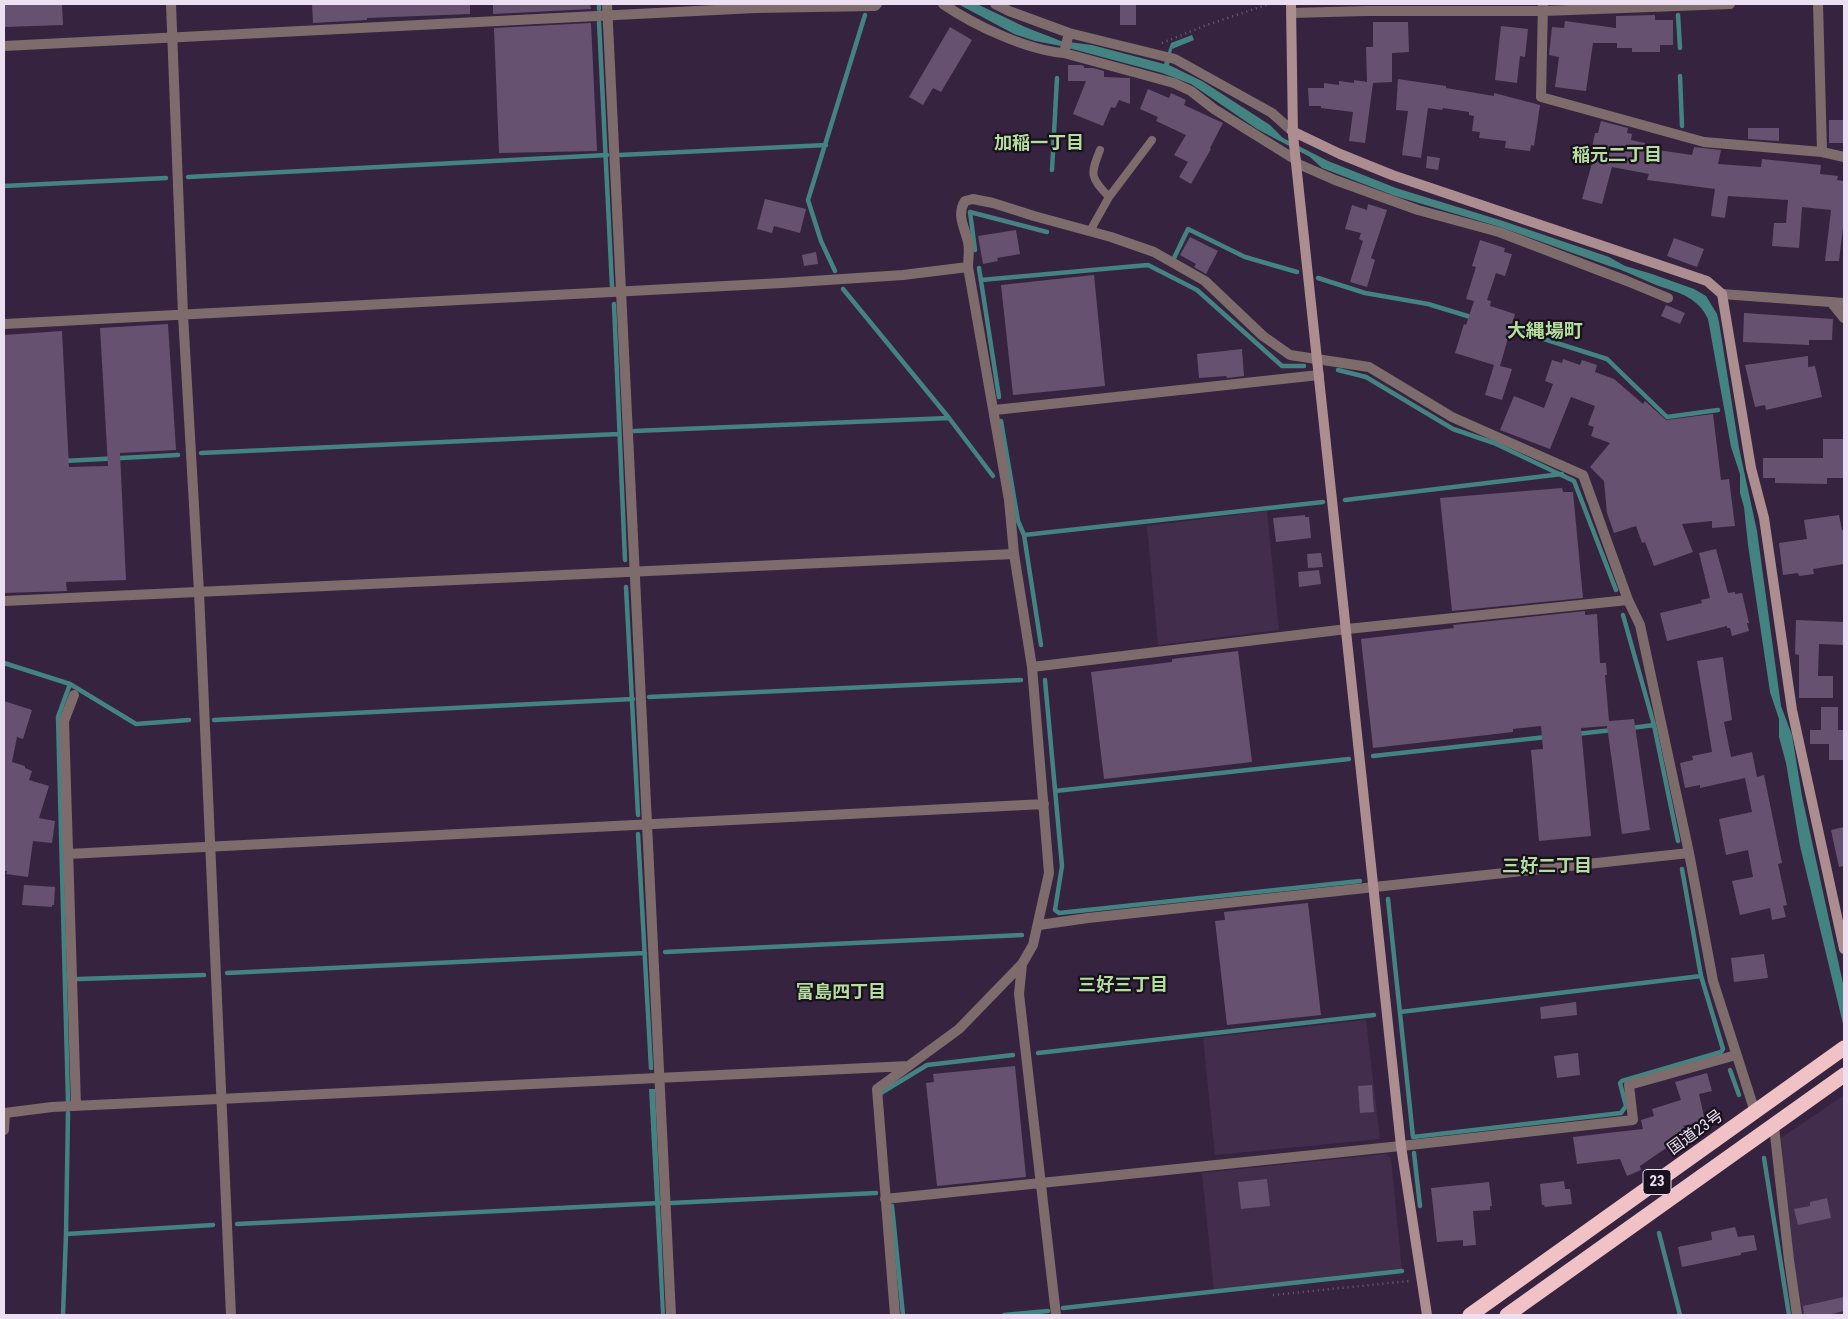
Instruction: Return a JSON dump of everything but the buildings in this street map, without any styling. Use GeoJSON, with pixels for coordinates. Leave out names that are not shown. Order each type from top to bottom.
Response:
{"type":"FeatureCollection","features":[{"type":"Feature","properties":{"kind":"highway","name":"国道23号"},"geometry":{"type":"LineString","coordinates":[[1470,1315],[1844,1048]]}},
{"type":"Feature","properties":{"kind":"highway","name":"23"},"geometry":{"type":"LineString","coordinates":[[1507,1315],[1844,1075]]}},
{"type":"Feature","properties":{"kind":"street"},"geometry":{"type":"LineString","coordinates":[[171,4],[183,315],[198,592],[231,1315]]}},
{"type":"Feature","properties":{"kind":"street"},"geometry":{"type":"LineString","coordinates":[[607,4],[671,1315]]}},
{"type":"Feature","properties":{"kind":"street"},"geometry":{"type":"LineString","coordinates":[[4,46],[607,17],[753,6],[875,6],[877,4]]}},
{"type":"Feature","properties":{"kind":"street"},"geometry":{"type":"LineString","coordinates":[[943,4],[956,13],[1013,40],[1054,52],[1065,51],[1174,83],[1191,91],[1214,109],[1295,160],[1335,180],[1418,210],[1499,232],[1668,298]]}},
{"type":"Feature","properties":{"kind":"street"},"geometry":{"type":"LineString","coordinates":[[995,4],[1069,36],[1176,59],[1272,113],[1292,133],[1340,154],[1392,175],[1707,282],[1722,294],[1844,303]]}},
{"type":"Feature","properties":{"kind":"street"},"geometry":{"type":"LineString","coordinates":[[1428,1315],[1401,1146],[1347,629],[1292,133],[1291,8],[1730,4]]}},
{"type":"Feature","properties":{"kind":"street"},"geometry":{"type":"LineString","coordinates":[[1818,4],[1822,152]]}},
{"type":"Feature","properties":{"kind":"street"},"geometry":{"type":"LineString","coordinates":[[1543,7],[1540,97],[1704,142],[1822,152],[1844,157]]}},
{"type":"Feature","properties":{"kind":"street"},"geometry":{"type":"LineString","coordinates":[[1065,51],[1069,36]]}},
{"type":"Feature","properties":{"kind":"street"},"geometry":{"type":"LineString","coordinates":[[895,1315],[877,1088],[959,1029],[1022,964],[1033,945],[1039,925],[1049,873],[1032,667],[1014,554],[1010,500],[968,266],[968,243],[962,225],[961,207],[966,201],[972,199],[993,203],[1090,231],[1154,252],[1205,281],[1263,336],[1290,355],[1369,366],[1452,417],[1584,475],[1628,600],[1640,625],[1689,853],[1713,981],[1755,1112]]}},
{"type":"Feature","properties":{"kind":"street"},"geometry":{"type":"LineString","coordinates":[[4,324],[622,292],[903,275],[968,266]]}},
{"type":"Feature","properties":{"kind":"street"},"geometry":{"type":"LineString","coordinates":[[1722,294],[1751,468],[1764,518],[1792,710],[1844,950]]}},
{"type":"Feature","properties":{"kind":"street"},"geometry":{"type":"LineString","coordinates":[[1831,302],[1844,318]]}},
{"type":"Feature","properties":{"kind":"street"},"geometry":{"type":"LineString","coordinates":[[995,410],[1319,374]]}},
{"type":"Feature","properties":{"kind":"street"},"geometry":{"type":"LineString","coordinates":[[4,601],[1014,554]]}},
{"type":"Feature","properties":{"kind":"street"},"geometry":{"type":"LineString","coordinates":[[1032,667],[1347,629],[1628,600]]}},
{"type":"Feature","properties":{"kind":"street"},"geometry":{"type":"LineString","coordinates":[[74,695],[64,722],[76,1106]]}},
{"type":"Feature","properties":{"kind":"street"},"geometry":{"type":"LineString","coordinates":[[68,854],[1044,804]]}},
{"type":"Feature","properties":{"kind":"street"},"geometry":{"type":"LineString","coordinates":[[1039,925],[1088,918],[1689,853]]}},
{"type":"Feature","properties":{"kind":"street"},"geometry":{"type":"LineString","coordinates":[[1022,964],[1019,994],[1056,1315]]}},
{"type":"Feature","properties":{"kind":"street"},"geometry":{"type":"LineString","coordinates":[[885,1199],[1633,1120],[1628,1093],[1629,1085],[1736,1055]]}},
{"type":"Feature","properties":{"kind":"street"},"geometry":{"type":"LineString","coordinates":[[4,1130],[5,1113],[52,1107],[910,1066]]}},
{"type":"Feature","properties":{"kind":"street"},"geometry":{"type":"LineString","coordinates":[[1774,1126],[1797,1315]]}},
{"type":"Feature","properties":{"kind":"lane"},"geometry":{"type":"LineString","coordinates":[[1090,231],[1108,197],[1152,140]]}},
{"type":"Feature","properties":{"kind":"lane"},"geometry":{"type":"LineString","coordinates":[[1100,150],[1092,170],[1094,178],[1108,197]]}},
{"type":"Feature","properties":{"kind":"path"},"geometry":{"type":"LineString","coordinates":[[1160,55],[1158,45],[1204,26],[1270,4]]}},
{"type":"Feature","properties":{"kind":"path"},"geometry":{"type":"LineString","coordinates":[[1273,1294],[1423,1280]]}},
{"type":"Feature","properties":{"kind":"shaded area"},"geometry":{"type":"Polygon","coordinates":[[[958,4],[977,4],[1025,27],[1061,41],[1092,45],[1164,64],[1171,43],[1192,35],[1194,40],[1172,49],[1169,65],[1202,81],[1270,125],[1283,138],[1328,161],[1396,188],[1503,221],[1609,257],[1625,266],[1694,289],[1706,296],[1717,314],[1719,322],[1739,448],[1757,531],[1781,706],[1792,735],[1802,796],[1844,988],[1844,1028],[1800,846],[1786,763],[1779,737],[1779,719],[1770,692],[1744,507],[1740,493],[1740,474],[1731,447],[1708,319],[1702,309],[1686,296],[1619,269],[1500,227],[1395,196],[1322,168],[1310,157],[1257,129],[1191,84],[1162,73],[1014,34],[958,4]]]}},
{"type":"Feature","properties":{"kind":"shaded area"},"geometry":{"type":"Polygon","coordinates":[[[1267,511],[1279,630],[1158,645],[1147,526],[1267,511]]]}},
{"type":"Feature","properties":{"kind":"shaded area"},"geometry":{"type":"Polygon","coordinates":[[[1366,1020],[1380,1139],[1215,1155],[1203,1038],[1366,1020]]]}},
{"type":"Feature","properties":{"kind":"shaded area"},"geometry":{"type":"Polygon","coordinates":[[[649,1089],[655,1089],[665,1315],[661,1315],[649,1089]]]}},
{"type":"Feature","properties":{"kind":"shaded area"},"geometry":{"type":"Polygon","coordinates":[[[1844,1095],[1844,1315],[1803,1315],[1793,1258],[1781,1138],[1844,1095]]]}},
{"type":"Feature","properties":{"kind":"shaded area"},"geometry":{"type":"Polygon","coordinates":[[[1386,1154],[1391,1158],[1402,1271],[1214,1292],[1202,1173],[1386,1154]]]}},
{"type":"Feature","properties":{"kind":"waterway"},"geometry":{"type":"LineString","coordinates":[[599,4],[599,9]]}},
{"type":"Feature","properties":{"kind":"waterway"},"geometry":{"type":"LineString","coordinates":[[835,271],[821,241],[808,200],[865,15]]}},
{"type":"Feature","properties":{"kind":"waterway"},"geometry":{"type":"LineString","coordinates":[[1678,15],[1680,48]]}},
{"type":"Feature","properties":{"kind":"waterway"},"geometry":{"type":"LineString","coordinates":[[599,22],[612,286]]}},
{"type":"Feature","properties":{"kind":"waterway"},"geometry":{"type":"LineString","coordinates":[[1680,76],[1682,126]]}},
{"type":"Feature","properties":{"kind":"waterway"},"geometry":{"type":"LineString","coordinates":[[1052,170],[1057,78]]}},
{"type":"Feature","properties":{"kind":"waterway"},"geometry":{"type":"LineString","coordinates":[[620,155],[826,145]]}},
{"type":"Feature","properties":{"kind":"waterway"},"geometry":{"type":"LineString","coordinates":[[188,177],[607,155]]}},
{"type":"Feature","properties":{"kind":"waterway"},"geometry":{"type":"LineString","coordinates":[[4,186],[166,178]]}},
{"type":"Feature","properties":{"kind":"waterway"},"geometry":{"type":"LineString","coordinates":[[975,250],[970,212],[1047,232]]}},
{"type":"Feature","properties":{"kind":"waterway"},"geometry":{"type":"LineString","coordinates":[[1174,258],[1188,229],[1245,257],[1297,272]]}},
{"type":"Feature","properties":{"kind":"waterway"},"geometry":{"type":"LineString","coordinates":[[981,280],[1148,265],[1197,290],[1282,366],[1304,366]]}},
{"type":"Feature","properties":{"kind":"waterway"},"geometry":{"type":"LineString","coordinates":[[979,268],[999,397]]}},
{"type":"Feature","properties":{"kind":"waterway"},"geometry":{"type":"LineString","coordinates":[[1318,278],[1365,293],[1428,304],[1474,318]]}},
{"type":"Feature","properties":{"kind":"waterway"},"geometry":{"type":"LineString","coordinates":[[843,289],[949,418],[993,476]]}},
{"type":"Feature","properties":{"kind":"waterway"},"geometry":{"type":"LineString","coordinates":[[614,304],[625,560]]}},
{"type":"Feature","properties":{"kind":"waterway"},"geometry":{"type":"LineString","coordinates":[[1506,327],[1607,359],[1667,417],[1718,410]]}},
{"type":"Feature","properties":{"kind":"waterway"},"geometry":{"type":"LineString","coordinates":[[1338,370],[1366,377],[1453,429],[1494,443],[1574,481],[1616,590]]}},
{"type":"Feature","properties":{"kind":"waterway"},"geometry":{"type":"LineString","coordinates":[[634,431],[949,418]]}},
{"type":"Feature","properties":{"kind":"waterway"},"geometry":{"type":"LineString","coordinates":[[1001,421],[1018,521],[1024,535],[1041,645]]}},
{"type":"Feature","properties":{"kind":"waterway"},"geometry":{"type":"LineString","coordinates":[[201,453],[619,434]]}},
{"type":"Feature","properties":{"kind":"waterway"},"geometry":{"type":"LineString","coordinates":[[64,461],[178,455]]}},
{"type":"Feature","properties":{"kind":"waterway"},"geometry":{"type":"LineString","coordinates":[[1345,500],[1562,474]]}},
{"type":"Feature","properties":{"kind":"waterway"},"geometry":{"type":"LineString","coordinates":[[1024,535],[1323,502]]}},
{"type":"Feature","properties":{"kind":"waterway"},"geometry":{"type":"LineString","coordinates":[[626,587],[638,815]]}},
{"type":"Feature","properties":{"kind":"waterway"},"geometry":{"type":"LineString","coordinates":[[1623,615],[1654,725],[1678,841]]}},
{"type":"Feature","properties":{"kind":"waterway"},"geometry":{"type":"LineString","coordinates":[[4,663],[70,684],[58,717],[68,1101]]}},
{"type":"Feature","properties":{"kind":"waterway"},"geometry":{"type":"LineString","coordinates":[[649,697],[1021,680]]}},
{"type":"Feature","properties":{"kind":"waterway"},"geometry":{"type":"LineString","coordinates":[[1045,680],[1062,866],[1055,910],[1059,913],[1360,881]]}},
{"type":"Feature","properties":{"kind":"waterway"},"geometry":{"type":"LineString","coordinates":[[70,684],[136,724],[189,720]]}},
{"type":"Feature","properties":{"kind":"waterway"},"geometry":{"type":"LineString","coordinates":[[214,720],[633,699]]}},
{"type":"Feature","properties":{"kind":"waterway"},"geometry":{"type":"LineString","coordinates":[[1631,728],[1654,725]]}},
{"type":"Feature","properties":{"kind":"waterway"},"geometry":{"type":"LineString","coordinates":[[1576,734],[1613,730]]}},
{"type":"Feature","properties":{"kind":"waterway"},"geometry":{"type":"LineString","coordinates":[[1373,756],[1546,737]]}},
{"type":"Feature","properties":{"kind":"waterway"},"geometry":{"type":"LineString","coordinates":[[1055,791],[1349,759]]}},
{"type":"Feature","properties":{"kind":"waterway"},"geometry":{"type":"LineString","coordinates":[[638,834],[651,1068]]}},
{"type":"Feature","properties":{"kind":"waterway"},"geometry":{"type":"LineString","coordinates":[[1388,899],[1413,1137],[1621,1113],[1626,1106],[1620,1083],[1622,1081],[1721,1052],[1723,1049],[1701,976],[1682,869]]}},
{"type":"Feature","properties":{"kind":"waterway"},"geometry":{"type":"LineString","coordinates":[[665,952],[1022,935]]}},
{"type":"Feature","properties":{"kind":"waterway"},"geometry":{"type":"LineString","coordinates":[[227,973],[645,953]]}},
{"type":"Feature","properties":{"kind":"waterway"},"geometry":{"type":"LineString","coordinates":[[78,979],[204,975]]}},
{"type":"Feature","properties":{"kind":"waterway"},"geometry":{"type":"LineString","coordinates":[[1400,1012],[1701,976]]}},
{"type":"Feature","properties":{"kind":"waterway"},"geometry":{"type":"LineString","coordinates":[[1038,1053],[1374,1015]]}},
{"type":"Feature","properties":{"kind":"waterway"},"geometry":{"type":"LineString","coordinates":[[881,1093],[927,1065],[1013,1055]]}},
{"type":"Feature","properties":{"kind":"waterway"},"geometry":{"type":"LineString","coordinates":[[1730,1070],[1739,1095]]}},
{"type":"Feature","properties":{"kind":"waterway"},"geometry":{"type":"LineString","coordinates":[[63,1315],[68,1113]]}},
{"type":"Feature","properties":{"kind":"waterway"},"geometry":{"type":"LineString","coordinates":[[1414,1153],[1420,1206]]}},
{"type":"Feature","properties":{"kind":"waterway"},"geometry":{"type":"LineString","coordinates":[[1764,1158],[1789,1315]]}},
{"type":"Feature","properties":{"kind":"waterway"},"geometry":{"type":"LineString","coordinates":[[671,1203],[876,1193]]}},
{"type":"Feature","properties":{"kind":"waterway"},"geometry":{"type":"LineString","coordinates":[[237,1224],[660,1203]]}},
{"type":"Feature","properties":{"kind":"waterway"},"geometry":{"type":"LineString","coordinates":[[892,1206],[903,1315]]}},
{"type":"Feature","properties":{"kind":"waterway"},"geometry":{"type":"LineString","coordinates":[[66,1234],[213,1225]]}},
{"type":"Feature","properties":{"kind":"waterway"},"geometry":{"type":"LineString","coordinates":[[1659,1233],[1680,1315]]}},
{"type":"Feature","properties":{"kind":"waterway"},"geometry":{"type":"LineString","coordinates":[[1063,1308],[1402,1271]]}},
{"type":"Feature","properties":{"kind":"waterway"},"geometry":{"type":"LineString","coordinates":[[1004,1315],[1048,1311]]}},
{"type":"Feature","properties":{"kind":"district","name":"加稲一丁目"},"geometry":{"type":"Point","coordinates":[1039,144]}},
{"type":"Feature","properties":{"kind":"district","name":"稲元二丁目"},"geometry":{"type":"Point","coordinates":[1617,156]}},
{"type":"Feature","properties":{"kind":"district","name":"大縄場町"},"geometry":{"type":"Point","coordinates":[1545,332]}},
{"type":"Feature","properties":{"kind":"district","name":"三好二丁目"},"geometry":{"type":"Point","coordinates":[1547,867]}},
{"type":"Feature","properties":{"kind":"district","name":"三好三丁目"},"geometry":{"type":"Point","coordinates":[1123,986]}},
{"type":"Feature","properties":{"kind":"district","name":"富島四丁目"},"geometry":{"type":"Point","coordinates":[841,993]}}]}
